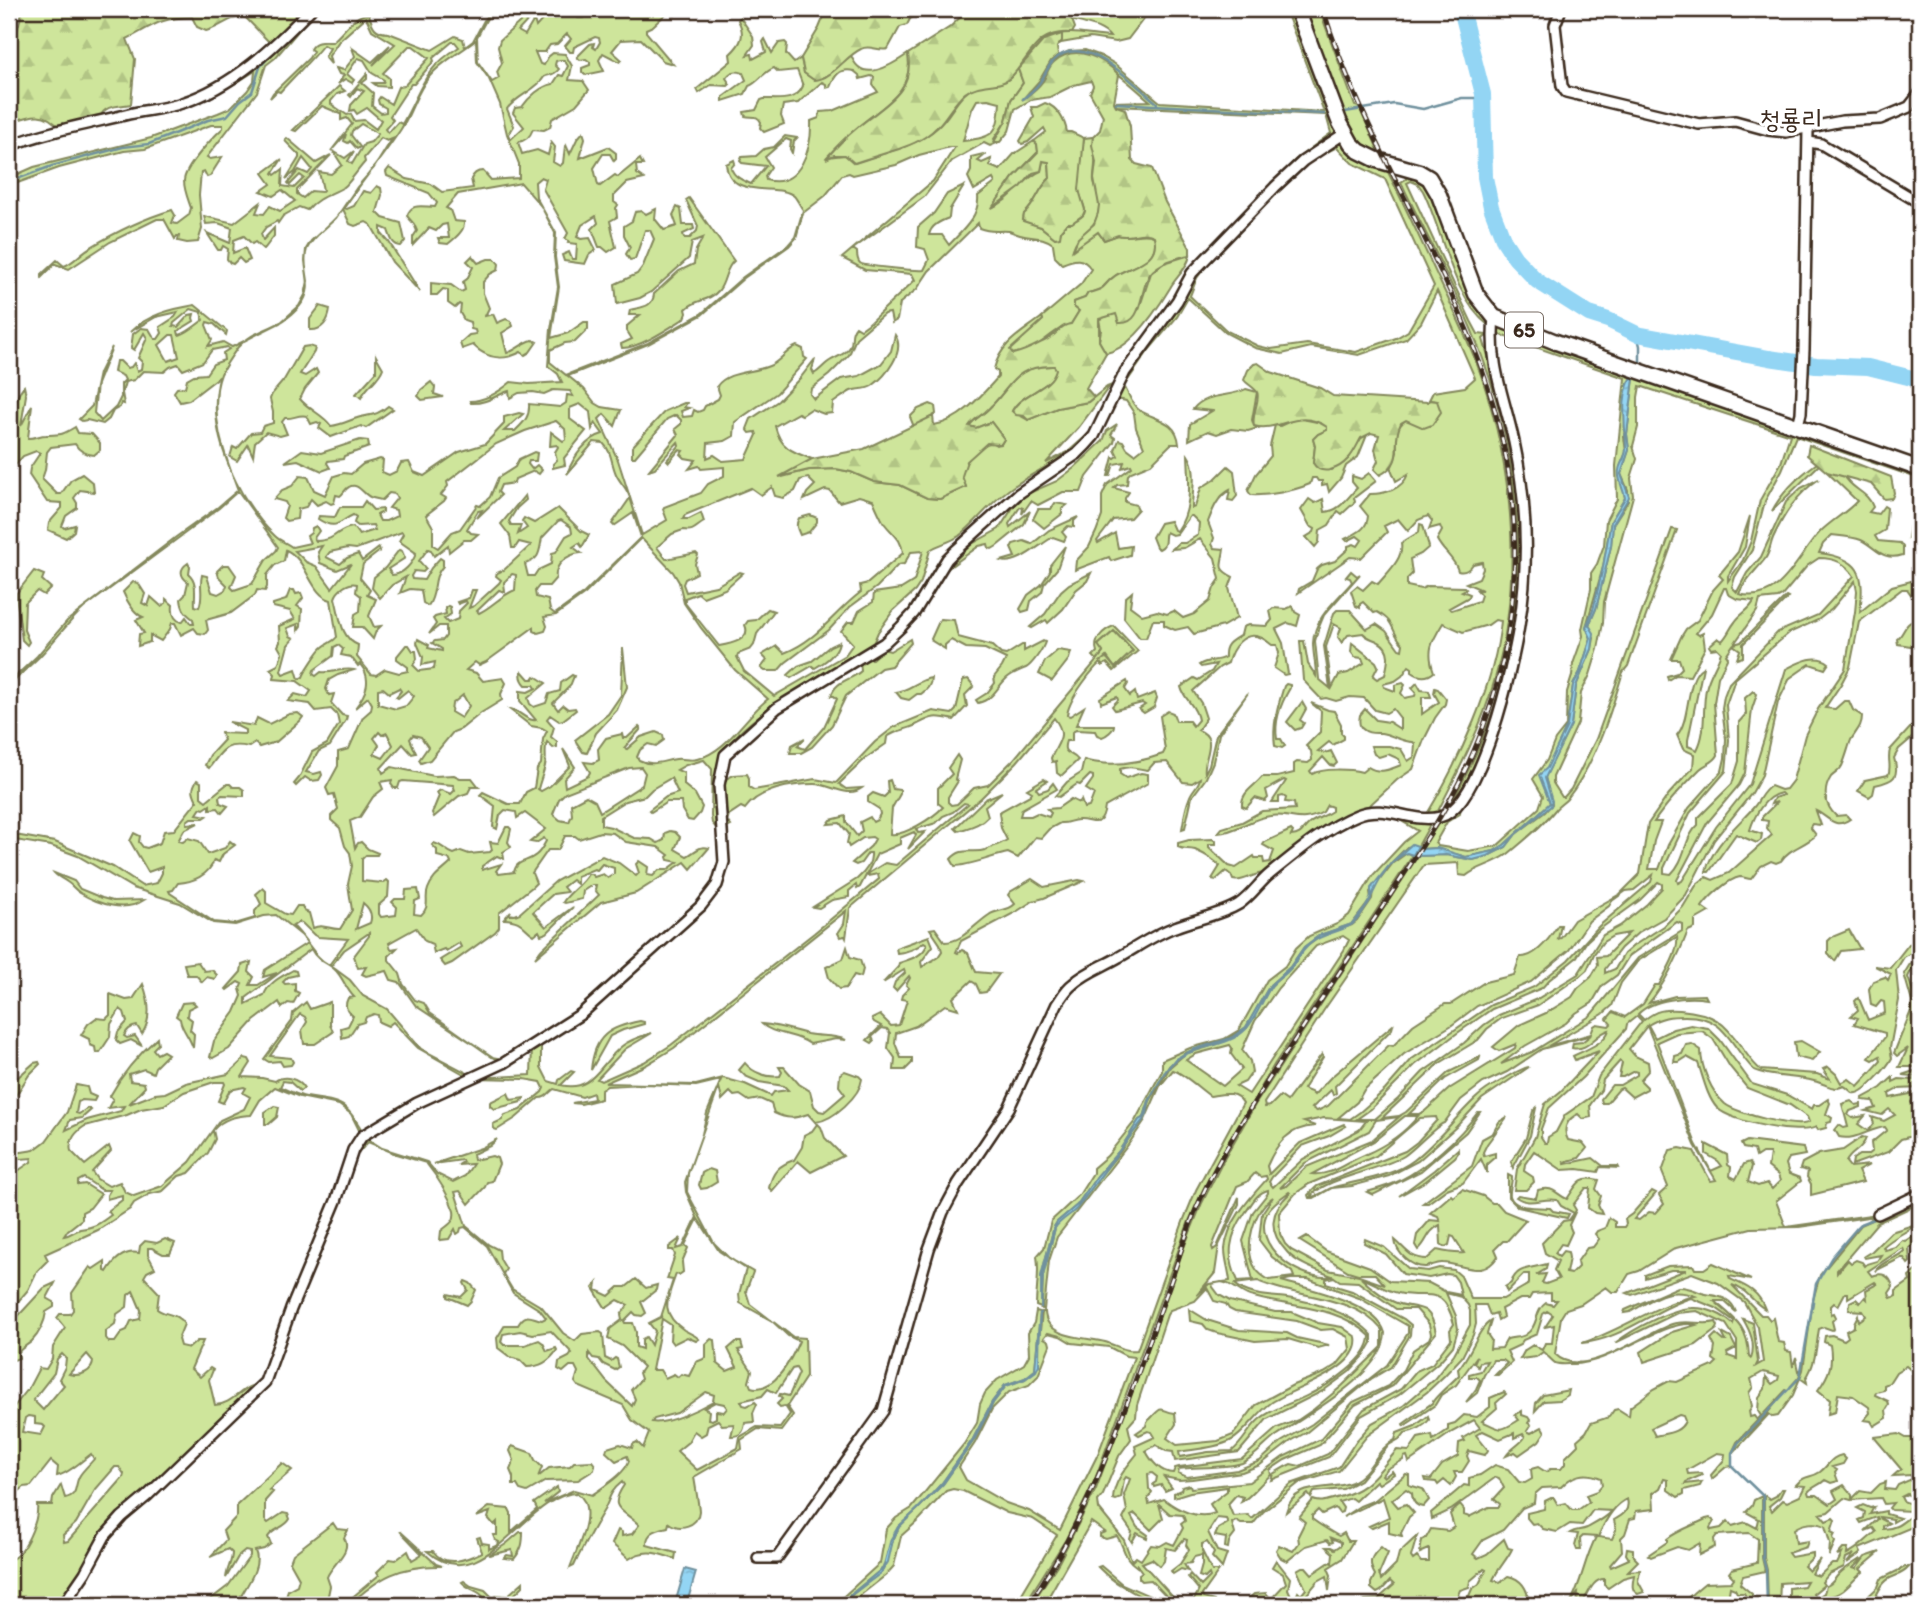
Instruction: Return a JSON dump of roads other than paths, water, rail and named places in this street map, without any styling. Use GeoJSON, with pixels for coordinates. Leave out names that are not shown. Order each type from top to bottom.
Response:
{"type":"FeatureCollection","features":[{"type":"Feature","properties":{"kind":"main road","name":"65"},"geometry":{"type":"LineString","coordinates":[[1297,9],[1345,134],[1355,148],[1366,156],[1419,172],[1429,178],[1439,195],[1476,294],[1494,317],[1556,342],[1920,469]]}},
{"type":"Feature","properties":{"kind":"street"},"geometry":{"type":"LineString","coordinates":[[9,146],[179,104],[216,89],[250,65],[312,9]]}},
{"type":"Feature","properties":{"kind":"street"},"geometry":{"type":"LineString","coordinates":[[1561,9],[1555,25],[1556,51],[1562,86],[1566,92],[1699,124],[1735,121],[1786,132],[1842,121],[1880,119],[1909,107],[1920,93]]}},
{"type":"Feature","properties":{"kind":"street"},"geometry":{"type":"LineString","coordinates":[[1798,425],[1804,349],[1808,129]]}},
{"type":"Feature","properties":{"kind":"street"},"geometry":{"type":"LineString","coordinates":[[63,1605],[85,1573],[105,1536],[122,1517],[265,1382],[291,1309],[337,1201],[353,1150],[362,1136],[417,1104],[503,1063],[569,1022],[701,906],[717,885],[724,862],[719,786],[725,755],[777,708],[884,643],[914,613],[947,559],[1018,494],[1077,454],[1094,436],[1125,372],[1177,301],[1192,273],[1303,160],[1345,134]]}},
{"type":"Feature","properties":{"kind":"street"},"geometry":{"type":"LineString","coordinates":[[1809,142],[1821,144],[1920,203]]}},
{"type":"Feature","properties":{"kind":"street"},"geometry":{"type":"LineString","coordinates":[[758,1558],[777,1558],[883,1411],[929,1249],[943,1212],[1009,1108],[1057,1004],[1068,989],[1082,977],[1161,933],[1243,902],[1269,874],[1302,849],[1358,815],[1390,811],[1422,818],[1440,817],[1448,813],[1468,790],[1494,733],[1511,671],[1520,624],[1525,571],[1523,492],[1514,443],[1495,369],[1492,343],[1494,317]]}},
{"type":"Feature","properties":{"kind":"street"},"geometry":{"type":"LineString","coordinates":[[1878,1214],[1920,1194]]}},
{"type":"Feature","properties":{"kind":"water"},"geometry":{"type":"Polygon","coordinates":[[[1632,377],[1627,434],[1629,450],[1621,474],[1629,497],[1613,524],[1611,546],[1596,609],[1589,625],[1594,633],[1592,649],[1576,686],[1571,725],[1545,778],[1551,806],[1516,834],[1550,803],[1539,775],[1547,768],[1567,726],[1573,685],[1591,638],[1586,627],[1593,610],[1611,521],[1625,498],[1619,473],[1626,449],[1626,393],[1632,377]]]}},
{"type":"Feature","properties":{"kind":"water"},"geometry":{"type":"Polygon","coordinates":[[[1516,834],[1506,847],[1473,860],[1446,855],[1418,856],[1422,849],[1437,848],[1466,857],[1494,851],[1516,834]]]}},
{"type":"Feature","properties":{"kind":"water"},"geometry":{"type":"Polygon","coordinates":[[[1412,844],[1418,846],[1413,855],[1407,853],[1390,865],[1371,897],[1371,888],[1392,862],[1412,844]]]}},
{"type":"Feature","properties":{"kind":"water"},"geometry":{"type":"Polygon","coordinates":[[[1366,906],[1362,914],[1355,922],[1351,925],[1317,939],[1305,949],[1289,970],[1272,985],[1246,1029],[1230,1040],[1182,1056],[1160,1080],[1175,1059],[1192,1050],[1231,1038],[1246,1027],[1270,985],[1290,967],[1304,947],[1320,935],[1352,924],[1366,906]]]}},
{"type":"Feature","properties":{"kind":"water"},"geometry":{"type":"Polygon","coordinates":[[[1154,1093],[1145,1118],[1119,1151],[1139,1120],[1144,1117],[1154,1093]]]}},
{"type":"Feature","properties":{"kind":"water"},"geometry":{"type":"Polygon","coordinates":[[[1119,1151],[1078,1207],[1055,1228],[1043,1276],[1041,1308],[1041,1276],[1054,1227],[1077,1205],[1119,1151]]]}},
{"type":"Feature","properties":{"kind":"water"},"geometry":{"type":"Polygon","coordinates":[[[1040,1312],[1039,1365],[1036,1371],[1025,1379],[1006,1386],[993,1403],[974,1440],[943,1484],[923,1503],[942,1483],[973,1439],[992,1402],[1005,1385],[1025,1378],[1035,1370],[1040,1312]]]}},
{"type":"Feature","properties":{"kind":"water"},"geometry":{"type":"Polygon","coordinates":[[[911,1516],[899,1527],[888,1562],[881,1573],[838,1605],[883,1568],[891,1539],[898,1527],[911,1516]]]}},
{"type":"Feature","properties":{"kind":"water"},"geometry":{"type":"Polygon","coordinates":[[[685,1569],[696,1572],[687,1603],[676,1600],[685,1569]]]}},
{"type":"Feature","properties":{"kind":"waterway"},"geometry":{"type":"LineString","coordinates":[[1461,9],[1483,94],[1485,177],[1491,207],[1504,241],[1515,258],[1537,281],[1589,314],[1637,334],[1816,365],[1868,367],[1920,380]]}},
{"type":"Feature","properties":{"kind":"waterway"},"geometry":{"type":"LineString","coordinates":[[9,182],[52,166],[123,147],[149,144],[208,120],[227,116],[252,92],[260,67],[277,48]]}},
{"type":"Feature","properties":{"kind":"waterway"},"geometry":{"type":"LineString","coordinates":[[1023,99],[1038,85],[1054,60],[1067,52],[1080,52],[1109,64],[1157,103]]}},
{"type":"Feature","properties":{"kind":"waterway"},"geometry":{"type":"LineString","coordinates":[[1345,112],[1394,104],[1423,109],[1462,98],[1478,98],[1483,94]]}},
{"type":"Feature","properties":{"kind":"waterway"},"geometry":{"type":"LineString","coordinates":[[1116,103],[1324,114]]}},
{"type":"Feature","properties":{"kind":"waterway"},"geometry":{"type":"LineString","coordinates":[[1637,334],[1640,364]]}},
{"type":"Feature","properties":{"kind":"waterway"},"geometry":{"type":"LineString","coordinates":[[1767,1605],[1763,1558],[1763,1496],[1732,1466],[1732,1453],[1738,1443],[1800,1377],[1816,1284],[1832,1257],[1861,1224],[1879,1217]]}},
{"type":"Feature","properties":{"kind":"railway"},"geometry":{"type":"LineString","coordinates":[[1028,1605],[1051,1569],[1091,1493],[1205,1189],[1248,1112],[1417,854],[1455,791],[1484,725],[1506,642],[1514,586],[1512,500],[1501,434],[1483,371],[1431,250],[1345,71],[1323,9]]}},
{"type":"Feature","properties":{"kind":"district","name":"청룡리"},"geometry":{"type":"Point","coordinates":[1791,119]}}]}
